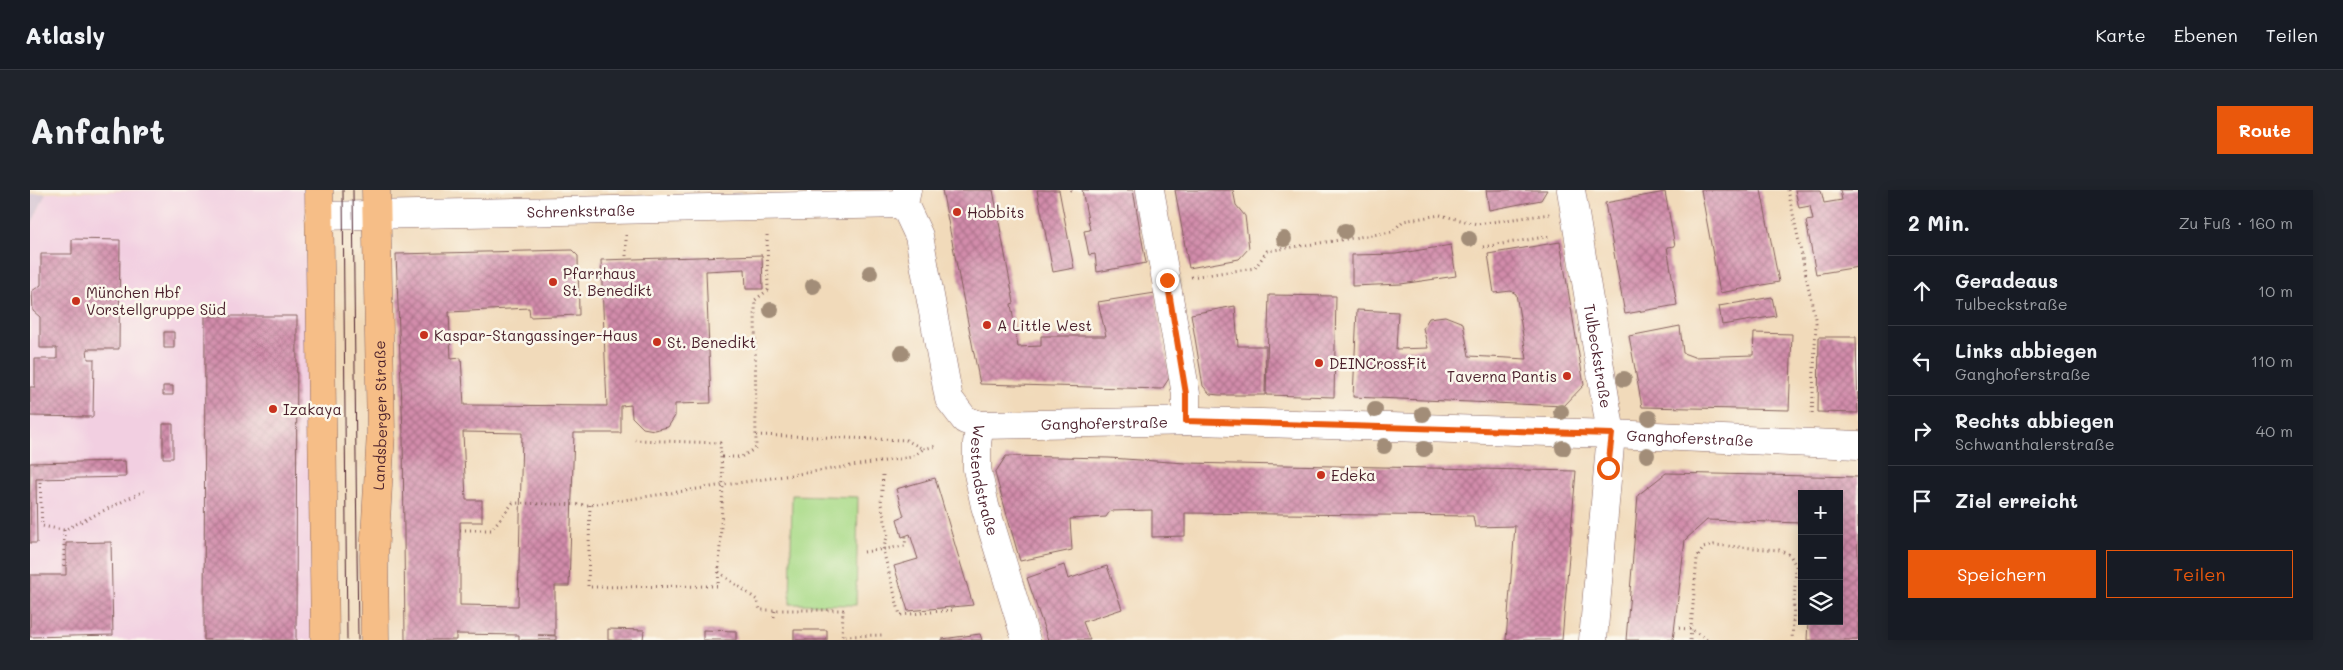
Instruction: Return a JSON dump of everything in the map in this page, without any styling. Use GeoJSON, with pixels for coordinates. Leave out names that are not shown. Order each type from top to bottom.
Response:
{"type":"FeatureCollection","features":[{"type":"Feature","properties":{"kind":"main road","name":"Landsberger Straße"},"geometry":{"type":"LineString","coordinates":[[375,640],[374,556],[381,432],[376,202]]}},
{"type":"Feature","properties":{"kind":"main road"},"geometry":{"type":"LineString","coordinates":[[319,203],[325,640]]}},
{"type":"Feature","properties":{"kind":"street"},"geometry":{"type":"LineString","coordinates":[[1150,190],[1186,394],[1186,421]]}},
{"type":"Feature","properties":{"kind":"street","name":"Tulbeckstraße"},"geometry":{"type":"LineString","coordinates":[[1571,190],[1612,434],[1593,640]]}},
{"type":"Feature","properties":{"kind":"street","name":"Schrenkstraße"},"geometry":{"type":"LineString","coordinates":[[319,203],[376,202],[767,207],[906,197]]}},
{"type":"Feature","properties":{"kind":"street","name":"Westendstraße"},"geometry":{"type":"LineString","coordinates":[[906,197],[919,236],[949,399],[978,434],[977,469],[985,506],[1026,640]]}},
{"type":"Feature","properties":{"kind":"street","name":"Ganghoferstraße"},"geometry":{"type":"LineString","coordinates":[[978,434],[1186,421],[1612,434],[1858,445]]}},
{"type":"Feature","properties":{"kind":"path"},"geometry":{"type":"LineString","coordinates":[[1788,190],[1816,323],[1812,418]]}},
{"type":"Feature","properties":{"kind":"path"},"geometry":{"type":"LineString","coordinates":[[722,457],[741,457],[756,448],[754,300],[768,290],[767,207]]}},
{"type":"Feature","properties":{"kind":"path"},"geometry":{"type":"LineString","coordinates":[[1167,280],[1255,268],[1267,251],[1392,232],[1403,221],[1440,215],[1477,224],[1551,214]]}},
{"type":"Feature","properties":{"kind":"path"},"geometry":{"type":"LineString","coordinates":[[1483,246],[1555,235]]}},
{"type":"Feature","properties":{"kind":"path"},"geometry":{"type":"LineString","coordinates":[[756,435],[906,440],[923,449]]}},
{"type":"Feature","properties":{"kind":"path"},"geometry":{"type":"LineString","coordinates":[[590,505],[588,587],[718,586],[723,486],[720,443],[635,440]]}},
{"type":"Feature","properties":{"kind":"path"},"geometry":{"type":"LineString","coordinates":[[460,530],[491,530],[513,503],[590,505],[912,457],[923,449],[937,446]]}},
{"type":"Feature","properties":{"kind":"path"},"geometry":{"type":"LineString","coordinates":[[883,475],[881,504],[888,534],[883,550],[900,615],[953,610]]}},
{"type":"Feature","properties":{"kind":"path"},"geometry":{"type":"LineString","coordinates":[[40,482],[42,526],[64,530],[144,490]]}},
{"type":"Feature","properties":{"kind":"path"},"geometry":{"type":"LineString","coordinates":[[64,530],[64,570]]}},
{"type":"Feature","properties":{"kind":"path"},"geometry":{"type":"LineString","coordinates":[[864,552],[905,546],[906,535]]}},
{"type":"Feature","properties":{"kind":"path"},"geometry":{"type":"LineString","coordinates":[[1690,640],[1697,558],[1703,548],[1714,545],[1779,550],[1790,555],[1796,566],[1792,640]]}},
{"type":"Feature","properties":{"kind":"path"},"geometry":{"type":"LineString","coordinates":[[719,572],[757,600],[760,610],[843,610],[842,636],[885,635],[880,640]]}},
{"type":"Feature","properties":{"kind":"path"},"geometry":{"type":"LineString","coordinates":[[774,616],[775,610]]}},
{"type":"Feature","properties":{"kind":"path"},"geometry":{"type":"LineString","coordinates":[[1674,628],[1691,629],[1707,640]]}},
{"type":"Feature","properties":{"kind":"shaded area"},"geometry":{"type":"Polygon","coordinates":[[[142,190],[306,190],[313,640],[30,640],[30,228],[46,193],[142,190]]]}},
{"type":"Feature","properties":{"kind":"shaded area"},"geometry":{"type":"Polygon","coordinates":[[[46,193],[30,228],[30,194],[46,193]]]}},
{"type":"Feature","properties":{"kind":"green space"},"geometry":{"type":"Polygon","coordinates":[[[792,495],[858,497],[856,605],[790,604],[792,495]]]}},
{"type":"Feature","properties":{"kind":"building"},"geometry":{"type":"Polygon","coordinates":[[[942,190],[993,190],[1014,303],[1011,304],[1018,347],[1041,346],[1041,336],[1106,336],[1098,302],[1155,293],[1170,377],[1162,389],[980,384],[942,190]]]}},
{"type":"Feature","properties":{"kind":"building"},"geometry":{"type":"Polygon","coordinates":[[[1037,190],[1059,190],[1074,268],[1053,272],[1037,190]]]}},
{"type":"Feature","properties":{"kind":"building"},"geometry":{"type":"Polygon","coordinates":[[[1082,190],[1133,190],[1146,263],[1097,272],[1095,254],[1089,255],[1084,231],[1090,230],[1082,190]]]}},
{"type":"Feature","properties":{"kind":"building"},"geometry":{"type":"Polygon","coordinates":[[[1175,190],[1233,190],[1236,205],[1245,216],[1249,248],[1239,259],[1189,268],[1175,190]]]}},
{"type":"Feature","properties":{"kind":"building"},"geometry":{"type":"Polygon","coordinates":[[[1486,190],[1547,190],[1541,200],[1489,210],[1486,190]]]}},
{"type":"Feature","properties":{"kind":"building"},"geometry":{"type":"Polygon","coordinates":[[[1701,190],[1761,190],[1779,282],[1720,293],[1701,190]]]}},
{"type":"Feature","properties":{"kind":"building"},"geometry":{"type":"Polygon","coordinates":[[[1795,190],[1821,190],[1824,203],[1842,200],[1840,190],[1858,190],[1858,267],[1816,274],[1806,221],[1813,220],[1810,206],[1799,208],[1795,190]]]}},
{"type":"Feature","properties":{"kind":"building"},"geometry":{"type":"Polygon","coordinates":[[[1665,192],[1675,246],[1667,247],[1677,305],[1625,314],[1605,203],[1665,192]]]}},
{"type":"Feature","properties":{"kind":"building","name":"München Hbf Vorstellgruppe Süd"},"geometry":{"type":"Polygon","coordinates":[[[72,239],[120,240],[119,349],[87,349],[88,359],[94,359],[93,417],[30,416],[30,387],[35,387],[35,359],[57,359],[57,348],[40,348],[40,317],[33,311],[32,291],[41,285],[41,254],[72,254],[72,239]]]}},
{"type":"Feature","properties":{"kind":"building"},"geometry":{"type":"Polygon","coordinates":[[[1560,242],[1584,385],[1564,406],[1353,397],[1357,310],[1398,312],[1396,349],[1428,348],[1423,328],[1429,318],[1445,316],[1463,323],[1469,356],[1527,359],[1516,294],[1511,291],[1494,293],[1488,254],[1560,242]]]}},
{"type":"Feature","properties":{"kind":"building"},"geometry":{"type":"Polygon","coordinates":[[[1451,245],[1456,276],[1401,284],[1352,286],[1352,255],[1396,254],[1451,245]]]}},
{"type":"Feature","properties":{"kind":"building"},"geometry":{"type":"Polygon","coordinates":[[[572,250],[578,256],[579,315],[530,317],[529,308],[449,312],[451,359],[461,358],[464,405],[607,406],[601,260],[762,255],[763,289],[746,289],[745,269],[706,271],[711,403],[675,404],[675,416],[668,427],[654,430],[643,428],[632,417],[631,405],[621,406],[621,433],[574,433],[569,586],[555,586],[555,635],[538,635],[556,636],[556,640],[519,640],[519,635],[456,634],[456,640],[405,640],[403,433],[396,254],[572,250]],[[463,432],[466,500],[482,500],[482,522],[460,522],[460,605],[518,606],[522,433],[463,432]]]}},
{"type":"Feature","properties":{"kind":"building"},"geometry":{"type":"Polygon","coordinates":[[[1269,295],[1336,296],[1334,397],[1266,395],[1269,295]]]}},
{"type":"Feature","properties":{"kind":"building"},"geometry":{"type":"Polygon","coordinates":[[[1772,297],[1776,316],[1722,325],[1719,306],[1772,297]]]}},
{"type":"Feature","properties":{"kind":"building"},"geometry":{"type":"Polygon","coordinates":[[[1235,306],[1238,346],[1266,346],[1265,395],[1210,394],[1203,386],[1191,314],[1235,306]]]}},
{"type":"Feature","properties":{"kind":"building"},"geometry":{"type":"Polygon","coordinates":[[[205,316],[297,316],[296,640],[204,640],[205,316]]]}},
{"type":"Feature","properties":{"kind":"building"},"geometry":{"type":"Polygon","coordinates":[[[1680,326],[1683,353],[1694,357],[1753,355],[1754,333],[1792,334],[1789,410],[1642,407],[1629,336],[1680,326]]]}},
{"type":"Feature","properties":{"kind":"building"},"geometry":{"type":"Polygon","coordinates":[[[164,332],[174,332],[174,348],[164,348],[164,332]]]}},
{"type":"Feature","properties":{"kind":"building"},"geometry":{"type":"Polygon","coordinates":[[[1819,337],[1856,337],[1858,413],[1818,412],[1819,337]]]}},
{"type":"Feature","properties":{"kind":"building"},"geometry":{"type":"Polygon","coordinates":[[[163,386],[173,386],[173,395],[163,395],[163,386]]]}},
{"type":"Feature","properties":{"kind":"building"},"geometry":{"type":"Polygon","coordinates":[[[163,424],[173,424],[173,458],[163,458],[163,424]]]}},
{"type":"Feature","properties":{"kind":"building"},"geometry":{"type":"Polygon","coordinates":[[[1006,456],[1109,458],[1186,463],[1576,471],[1562,640],[1506,640],[1515,526],[1475,527],[1473,516],[1185,513],[1185,536],[1152,537],[1152,510],[1110,511],[1106,517],[1070,519],[1072,550],[1020,561],[995,473],[1006,456]]]}},
{"type":"Feature","properties":{"kind":"building"},"geometry":{"type":"Polygon","coordinates":[[[125,461],[126,477],[36,479],[37,543],[30,543],[30,463],[125,461]]]}},
{"type":"Feature","properties":{"kind":"building"},"geometry":{"type":"Polygon","coordinates":[[[1666,473],[1858,477],[1858,640],[1807,640],[1808,625],[1843,625],[1843,490],[1798,490],[1798,523],[1707,520],[1685,540],[1673,640],[1626,640],[1638,495],[1666,473]]]}},
{"type":"Feature","properties":{"kind":"building"},"geometry":{"type":"Polygon","coordinates":[[[935,478],[973,605],[908,611],[894,566],[918,559],[910,534],[902,537],[897,519],[904,516],[896,489],[935,478]]]}},
{"type":"Feature","properties":{"kind":"building"},"geometry":{"type":"Polygon","coordinates":[[[111,542],[113,635],[30,637],[30,575],[66,575],[66,543],[111,542]]]}},
{"type":"Feature","properties":{"kind":"building"},"geometry":{"type":"Polygon","coordinates":[[[1064,565],[1068,579],[1107,566],[1122,609],[1083,622],[1090,640],[1048,640],[1027,578],[1064,565]]]}},
{"type":"Feature","properties":{"kind":"building"},"geometry":{"type":"Polygon","coordinates":[[[608,629],[644,630],[643,640],[608,640],[608,629]]]}},
{"type":"Feature","properties":{"kind":"building"},"geometry":{"type":"Polygon","coordinates":[[[703,630],[736,631],[736,640],[703,640],[703,630]]]}},
{"type":"Feature","properties":{"kind":"building"},"geometry":{"type":"Polygon","coordinates":[[[794,630],[827,630],[827,640],[794,640],[794,630]]]}},
{"type":"Feature","properties":{"kind":"building"},"geometry":{"type":"Polygon","coordinates":[[[980,634],[982,640],[942,640],[942,639],[980,634]]]}},
{"type":"Feature","properties":{"kind":"tram line"},"geometry":{"type":"LineString","coordinates":[[343,190],[347,640]]}},
{"type":"Feature","properties":{"kind":"tram line"},"geometry":{"type":"LineString","coordinates":[[353,190],[358,640]]}},
{"type":"Feature","properties":{"kind":"place","name":"Hobbits"},"geometry":{"type":"Point","coordinates":[957,212]}},
{"type":"Feature","properties":{"kind":"place","name":"Pfarrhaus St. Benedikt"},"geometry":{"type":"Point","coordinates":[553,282]}},
{"type":"Feature","properties":{"kind":"place","name":"München Hbf Vorstellgruppe Süd"},"geometry":{"type":"Point","coordinates":[76,301]}},
{"type":"Feature","properties":{"kind":"place","name":"A Little West"},"geometry":{"type":"Point","coordinates":[987,325]}},
{"type":"Feature","properties":{"kind":"place","name":"Kaspar-Stangassinger-Haus"},"geometry":{"type":"Point","coordinates":[424,335]}},
{"type":"Feature","properties":{"kind":"place","name":"St. Benedikt"},"geometry":{"type":"Point","coordinates":[657,342]}},
{"type":"Feature","properties":{"kind":"place","name":"DEINCrossFit"},"geometry":{"type":"Point","coordinates":[1319,363]}},
{"type":"Feature","properties":{"kind":"place","name":"Taverna Pantis"},"geometry":{"type":"Point","coordinates":[1567,376]}},
{"type":"Feature","properties":{"kind":"place","name":"Izakaya"},"geometry":{"type":"Point","coordinates":[273,409]}},
{"type":"Feature","properties":{"kind":"place","name":"Edeka"},"geometry":{"type":"Point","coordinates":[1321,475]}},
{"type":"Feature","properties":{"kind":"route"},"geometry":{"type":"LineString","coordinates":[[1167,280],[1186,394],[1186,421],[1612,434],[1608,468]]}}]}
